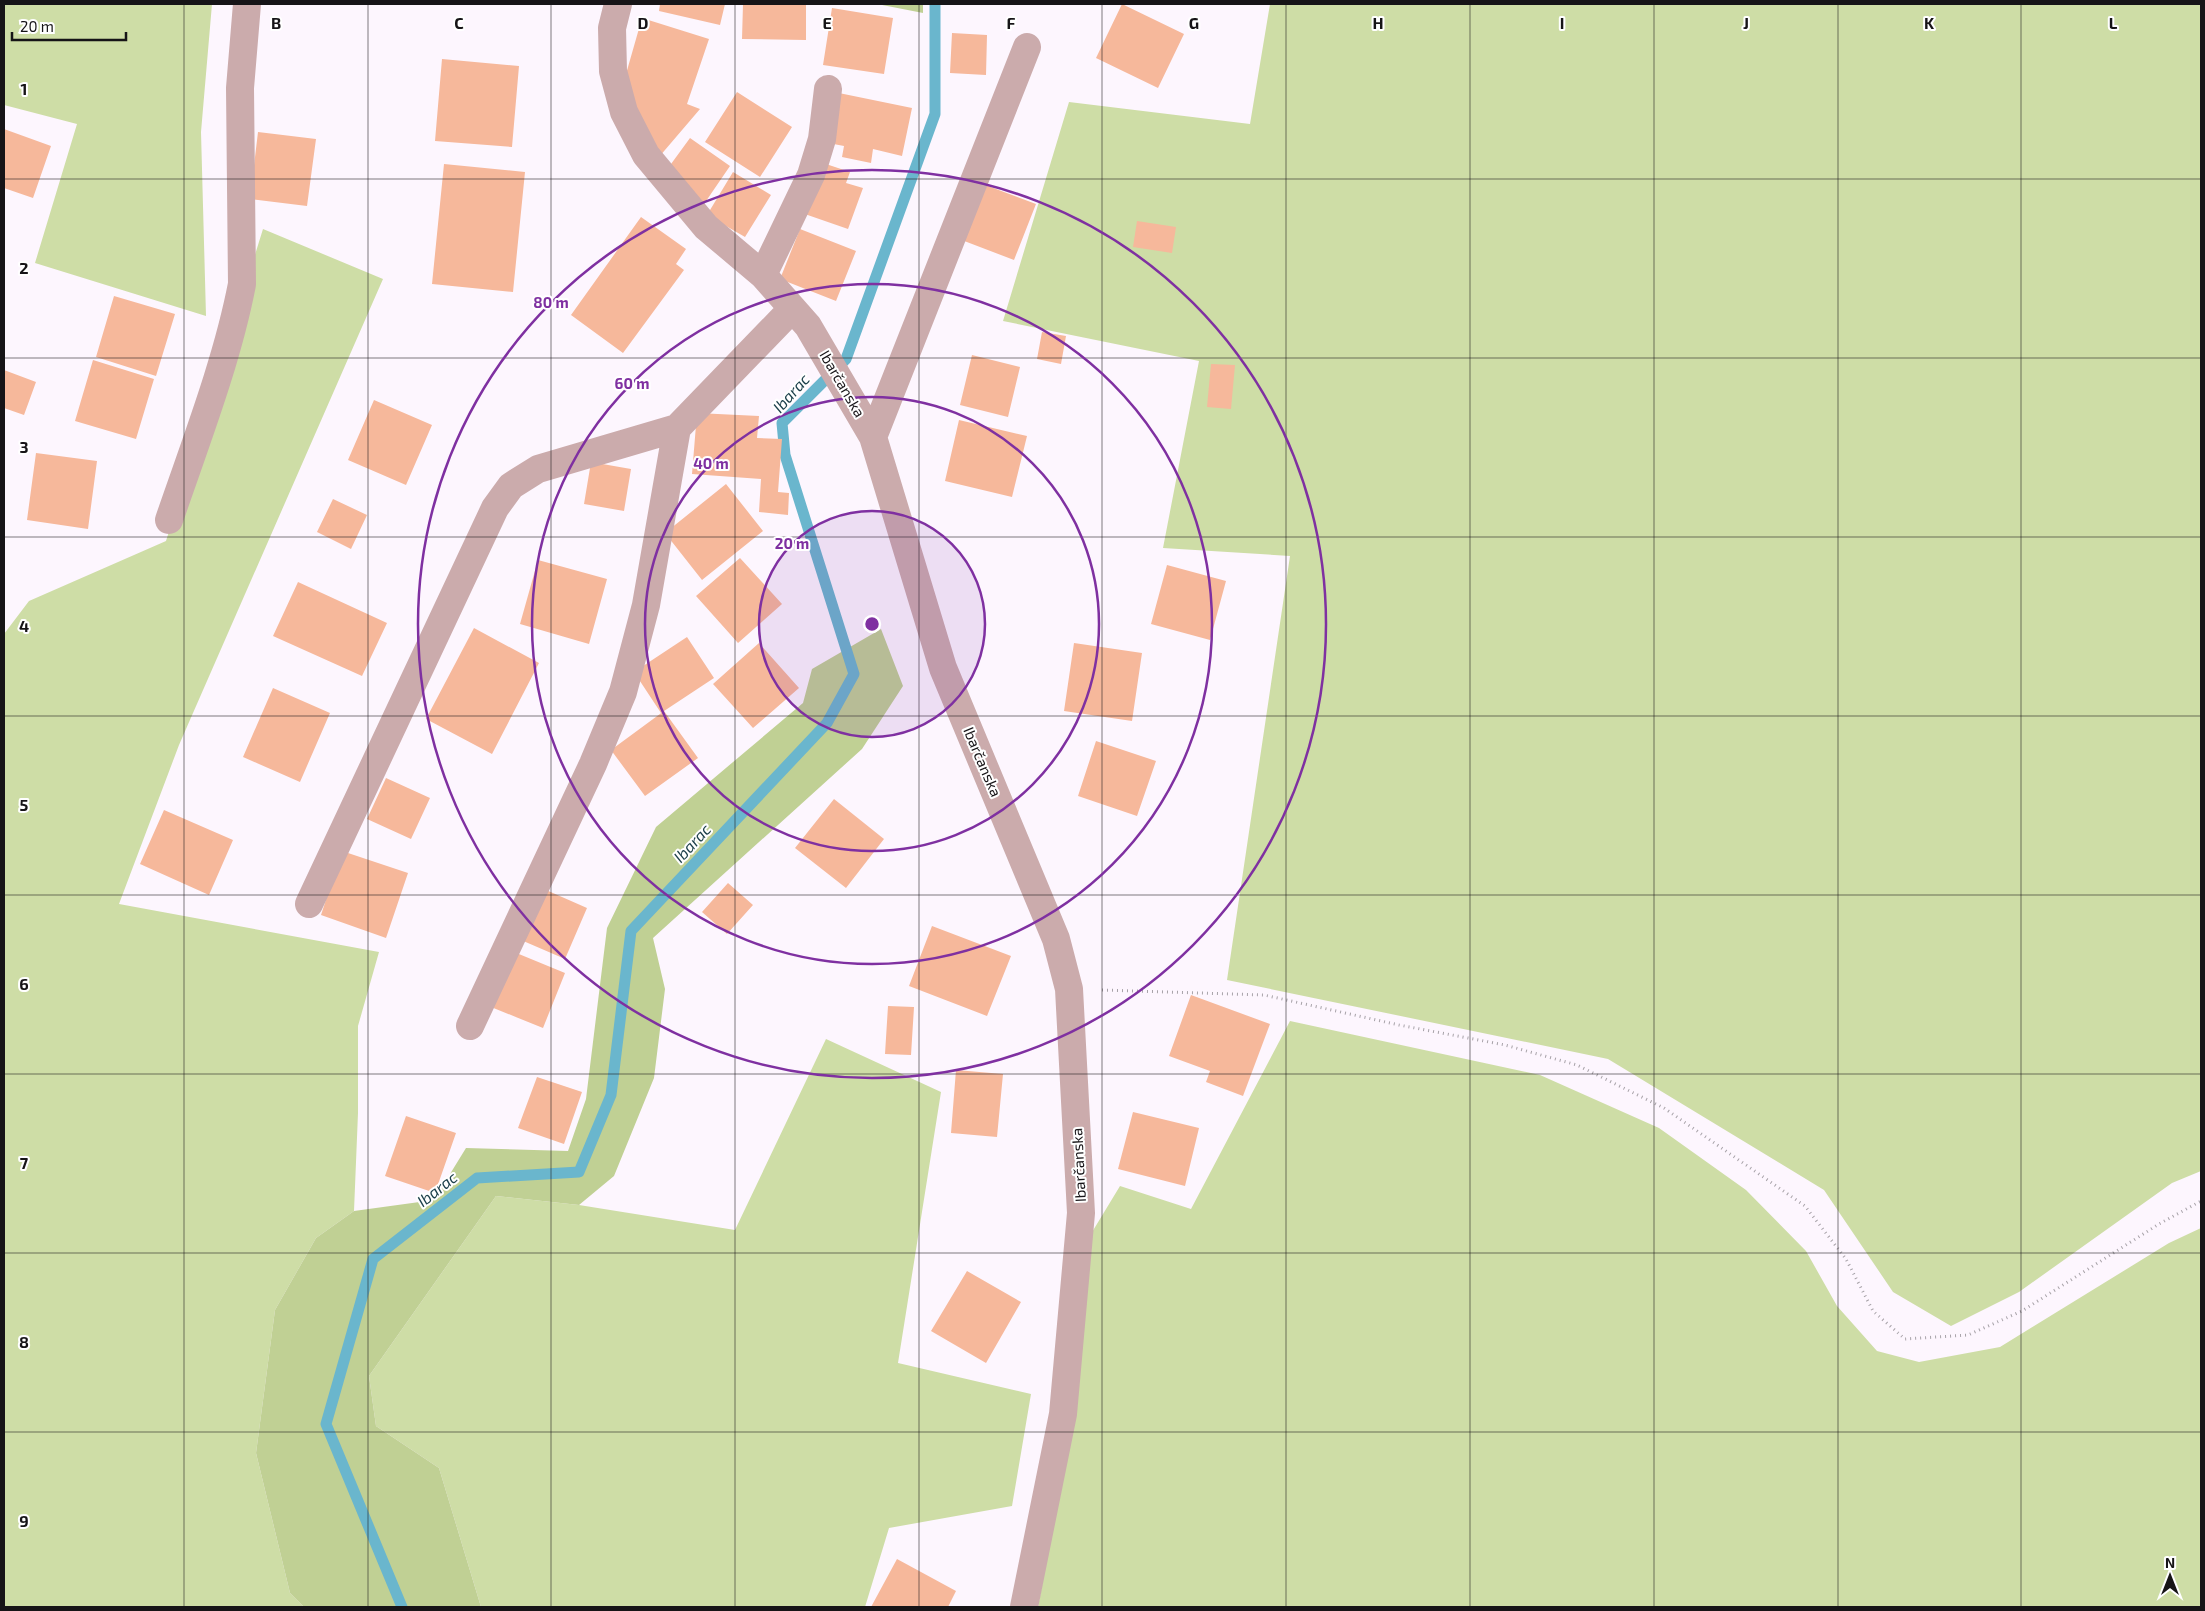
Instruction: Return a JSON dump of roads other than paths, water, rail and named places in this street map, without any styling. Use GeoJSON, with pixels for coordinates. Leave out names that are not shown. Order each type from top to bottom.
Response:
{"type":"FeatureCollection","features":[{"type":"Feature","properties":{"kind":"street"},"geometry":{"type":"LineString","coordinates":[[169,520],[238,307],[242,284],[240,88],[247,4]]}},
{"type":"Feature","properties":{"kind":"street","name":"Ibarčanska"},"geometry":{"type":"LineString","coordinates":[[618,4],[612,28],[613,71],[624,112],[646,155],[706,228],[763,275],[800,318],[873,437],[943,668],[1056,939],[1070,989],[1081,1214],[1064,1414],[1024,1607]]}},
{"type":"Feature","properties":{"kind":"street"},"geometry":{"type":"LineString","coordinates":[[873,437],[1027,47]]}},
{"type":"Feature","properties":{"kind":"street"},"geometry":{"type":"LineString","coordinates":[[763,275],[811,175],[822,139],[828,89]]}},
{"type":"Feature","properties":{"kind":"street"},"geometry":{"type":"LineString","coordinates":[[309,904],[495,508],[511,486],[538,469],[677,428],[800,318]]}},
{"type":"Feature","properties":{"kind":"street"},"geometry":{"type":"LineString","coordinates":[[470,1026],[593,764],[623,692],[646,605],[677,428]]}},
{"type":"Feature","properties":{"kind":"waterway","name":"Ibarac"},"geometry":{"type":"LineString","coordinates":[[402,1607],[326,1424],[373,1259],[477,1178],[579,1172],[611,1095],[631,931],[827,723],[854,674],[785,455],[782,423],[846,359],[935,114],[935,4]]}}]}
